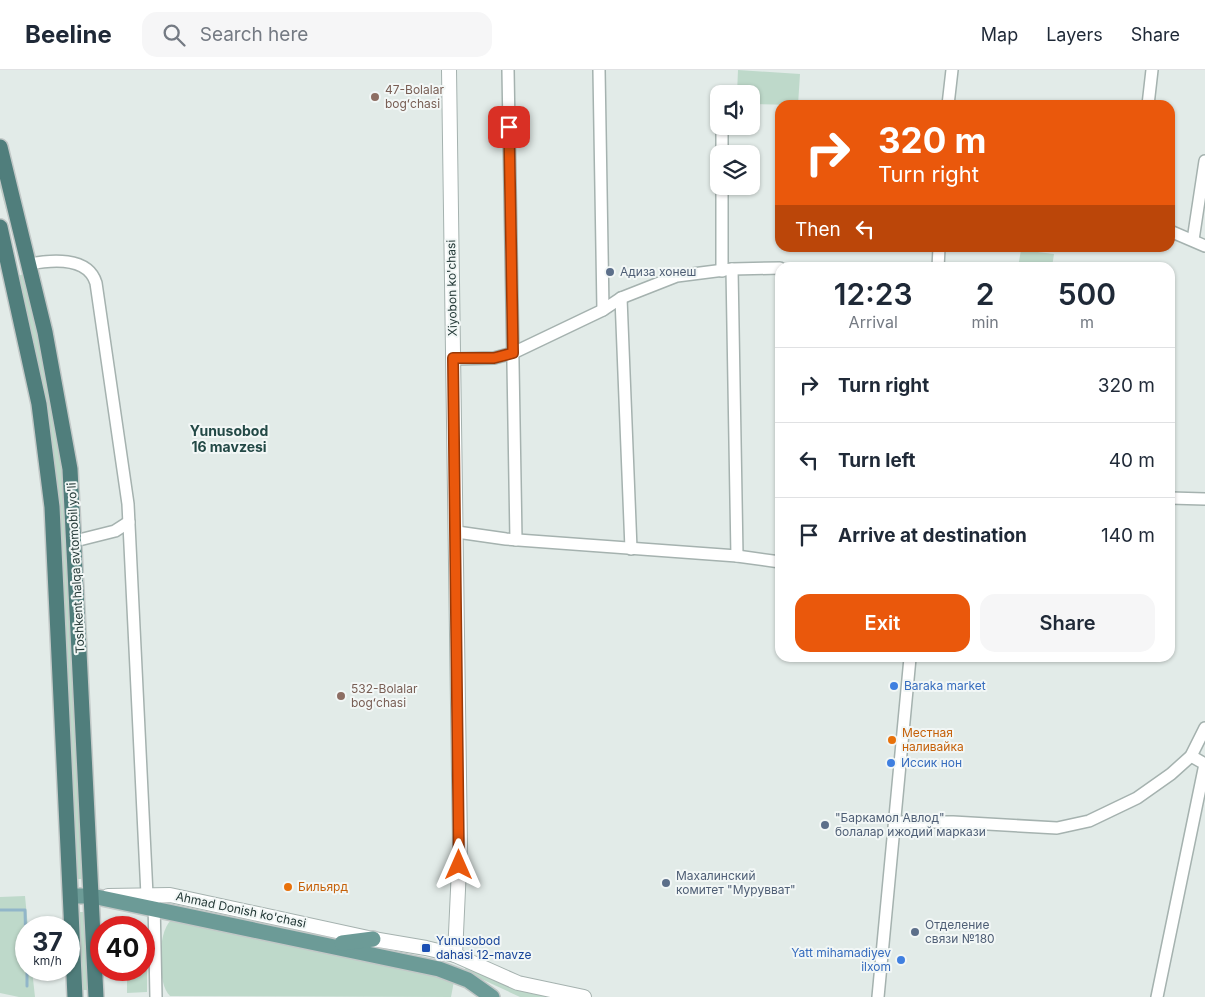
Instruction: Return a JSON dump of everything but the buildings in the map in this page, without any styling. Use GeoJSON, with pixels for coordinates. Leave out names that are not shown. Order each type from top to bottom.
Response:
{"type":"FeatureCollection","features":[{"type":"Feature","properties":{"kind":"highway","name":"Toshkent halqa avtomobil yo'li"},"geometry":{"type":"LineString","coordinates":[[0,147],[51,358],[65,435],[75,541],[96,997]]}},
{"type":"Feature","properties":{"kind":"highway","name":"Toshkent halqa avtomobil yo'li"},"geometry":{"type":"LineString","coordinates":[[0,227],[39,404],[52,507],[75,997]]}},
{"type":"Feature","properties":{"kind":"highway"},"geometry":{"type":"LineString","coordinates":[[10,268],[28,264]]}},
{"type":"Feature","properties":{"kind":"main road","name":"Ahmad Donish ko'chasi"},"geometry":{"type":"LineString","coordinates":[[70,896],[152,900],[328,944],[447,971],[468,980],[492,997]]}},
{"type":"Feature","properties":{"kind":"main road"},"geometry":{"type":"LineString","coordinates":[[328,944],[373,939]]}},
{"type":"Feature","properties":{"kind":"main road"},"geometry":{"type":"LineString","coordinates":[[471,997],[482,997]]}},
{"type":"Feature","properties":{"kind":"street","name":"Xiyobon ko'chasi"},"geometry":{"type":"LineString","coordinates":[[449,70],[460,846],[455,955]]}},
{"type":"Feature","properties":{"kind":"street"},"geometry":{"type":"LineString","coordinates":[[508,70],[516,540]]}},
{"type":"Feature","properties":{"kind":"street"},"geometry":{"type":"LineString","coordinates":[[598,70],[603,310]]}},
{"type":"Feature","properties":{"kind":"street"},"geometry":{"type":"LineString","coordinates":[[949,100],[952,70]]}},
{"type":"Feature","properties":{"kind":"street"},"geometry":{"type":"LineString","coordinates":[[1149,100],[1152,70]]}},
{"type":"Feature","properties":{"kind":"street"},"geometry":{"type":"LineString","coordinates":[[1193,240],[1205,161]]}},
{"type":"Feature","properties":{"kind":"street"},"geometry":{"type":"LineString","coordinates":[[723,195],[737,556]]}},
{"type":"Feature","properties":{"kind":"street"},"geometry":{"type":"LineString","coordinates":[[1175,233],[1205,246]]}},
{"type":"Feature","properties":{"kind":"street"},"geometry":{"type":"LineString","coordinates":[[28,264],[49,261],[67,262],[87,270],[95,280],[128,504],[152,900],[156,997]]}},
{"type":"Feature","properties":{"kind":"street"},"geometry":{"type":"LineString","coordinates":[[453,358],[494,358],[513,353],[603,310],[621,298],[677,276],[727,270],[775,268]]}},
{"type":"Feature","properties":{"kind":"street"},"geometry":{"type":"LineString","coordinates":[[621,298],[631,549]]}},
{"type":"Feature","properties":{"kind":"street"},"geometry":{"type":"LineString","coordinates":[[1175,498],[1205,499]]}},
{"type":"Feature","properties":{"kind":"street"},"geometry":{"type":"LineString","coordinates":[[75,541],[115,531],[129,522]]}},
{"type":"Feature","properties":{"kind":"street"},"geometry":{"type":"LineString","coordinates":[[457,532],[516,540],[737,556],[775,561]]}},
{"type":"Feature","properties":{"kind":"street"},"geometry":{"type":"LineString","coordinates":[[878,997],[910,662]]}},
{"type":"Feature","properties":{"kind":"street"},"geometry":{"type":"LineString","coordinates":[[896,822],[953,822],[1057,828],[1102,816],[1137,798],[1171,774],[1191,756],[1205,728]]}},
{"type":"Feature","properties":{"kind":"street"},"geometry":{"type":"LineString","coordinates":[[1157,997],[1205,764],[1191,756]]}},
{"type":"Feature","properties":{"kind":"street","name":"Ahmad Donish ko'chasi"},"geometry":{"type":"LineString","coordinates":[[152,900],[170,895],[455,955],[518,983],[584,997]]}},
{"type":"Feature","properties":{"kind":"green space"},"geometry":{"type":"Polygon","coordinates":[[[738,70],[800,74],[798,100],[775,100],[775,105],[760,104],[760,85],[737,85],[738,70]]]}},
{"type":"Feature","properties":{"kind":"green space"},"geometry":{"type":"Polygon","coordinates":[[[0,168],[19,245],[16,247],[0,187],[0,168]]]}},
{"type":"Feature","properties":{"kind":"green space"},"geometry":{"type":"Polygon","coordinates":[[[1021,252],[1054,254],[1053,262],[1019,262],[1021,252]]]}},
{"type":"Feature","properties":{"kind":"green space"},"geometry":{"type":"Polygon","coordinates":[[[26,273],[40,337],[63,465],[85,879],[76,879],[59,499],[46,402],[18,276],[26,273]]]}},
{"type":"Feature","properties":{"kind":"green space"},"geometry":{"type":"Polygon","coordinates":[[[25,896],[27,916],[15,916],[15,981],[33,981],[35,997],[19,997],[0,993],[0,897],[25,896]]]}},
{"type":"Feature","properties":{"kind":"green space"},"geometry":{"type":"Polygon","coordinates":[[[78,912],[86,912],[91,990],[82,990],[80,916],[78,916],[78,912]]]}},
{"type":"Feature","properties":{"kind":"green space"},"geometry":{"type":"Polygon","coordinates":[[[171,920],[431,971],[454,981],[451,997],[170,996],[163,981],[160,958],[163,936],[171,920]]]}},
{"type":"Feature","properties":{"kind":"green space"},"geometry":{"type":"Polygon","coordinates":[[[466,967],[503,984],[553,997],[520,997],[464,971],[466,967]]]}},
{"type":"Feature","properties":{"kind":"green space"},"geometry":{"type":"Polygon","coordinates":[[[127,981],[147,981],[147,992],[127,993],[127,981]]]}},
{"type":"Feature","properties":{"kind":"waterway"},"geometry":{"type":"LineString","coordinates":[[0,910],[25,910],[25,916]]}},
{"type":"Feature","properties":{"kind":"waterway"},"geometry":{"type":"LineString","coordinates":[[27,981],[27,986]]}},
{"type":"Feature","properties":{"kind":"place","name":"47-Bolalar bogʻchasi"},"geometry":{"type":"Point","coordinates":[375,97]}},
{"type":"Feature","properties":{"kind":"place","name":"Адиза хонеш"},"geometry":{"type":"Point","coordinates":[610,272]}},
{"type":"Feature","properties":{"kind":"place","name":"Baraka market"},"geometry":{"type":"Point","coordinates":[894,686]}},
{"type":"Feature","properties":{"kind":"place","name":"532-Bolalar bogʻchasi"},"geometry":{"type":"Point","coordinates":[341,696]}},
{"type":"Feature","properties":{"kind":"place","name":"Местная наливайка"},"geometry":{"type":"Point","coordinates":[892,740]}},
{"type":"Feature","properties":{"kind":"place","name":"Иссик нон"},"geometry":{"type":"Point","coordinates":[891,763]}},
{"type":"Feature","properties":{"kind":"place","name":"\"Баркамол Авлод\" болалар ижодий маркази"},"geometry":{"type":"Point","coordinates":[825,825]}},
{"type":"Feature","properties":{"kind":"place","name":"Махалинский комитет \"Мурувват\""},"geometry":{"type":"Point","coordinates":[666,883]}},
{"type":"Feature","properties":{"kind":"place","name":"Бильярд"},"geometry":{"type":"Point","coordinates":[288,887]}},
{"type":"Feature","properties":{"kind":"place","name":"Отделение связи №180"},"geometry":{"type":"Point","coordinates":[915,932]}},
{"type":"Feature","properties":{"kind":"place","name":"Yunusobod dahasi 12-mavze"},"geometry":{"type":"Point","coordinates":[426,948]}},
{"type":"Feature","properties":{"kind":"place","name":"Yatt mihamadiyev ilxom"},"geometry":{"type":"Point","coordinates":[901,960]}},
{"type":"Feature","properties":{"kind":"district","name":"Yunusobod 16 mavzesi"},"geometry":{"type":"Point","coordinates":[229,440]}},
{"type":"Feature","properties":{"kind":"route"},"geometry":{"type":"LineString","coordinates":[[459,865],[453,358],[494,358],[513,353],[509,127]]}}]}
